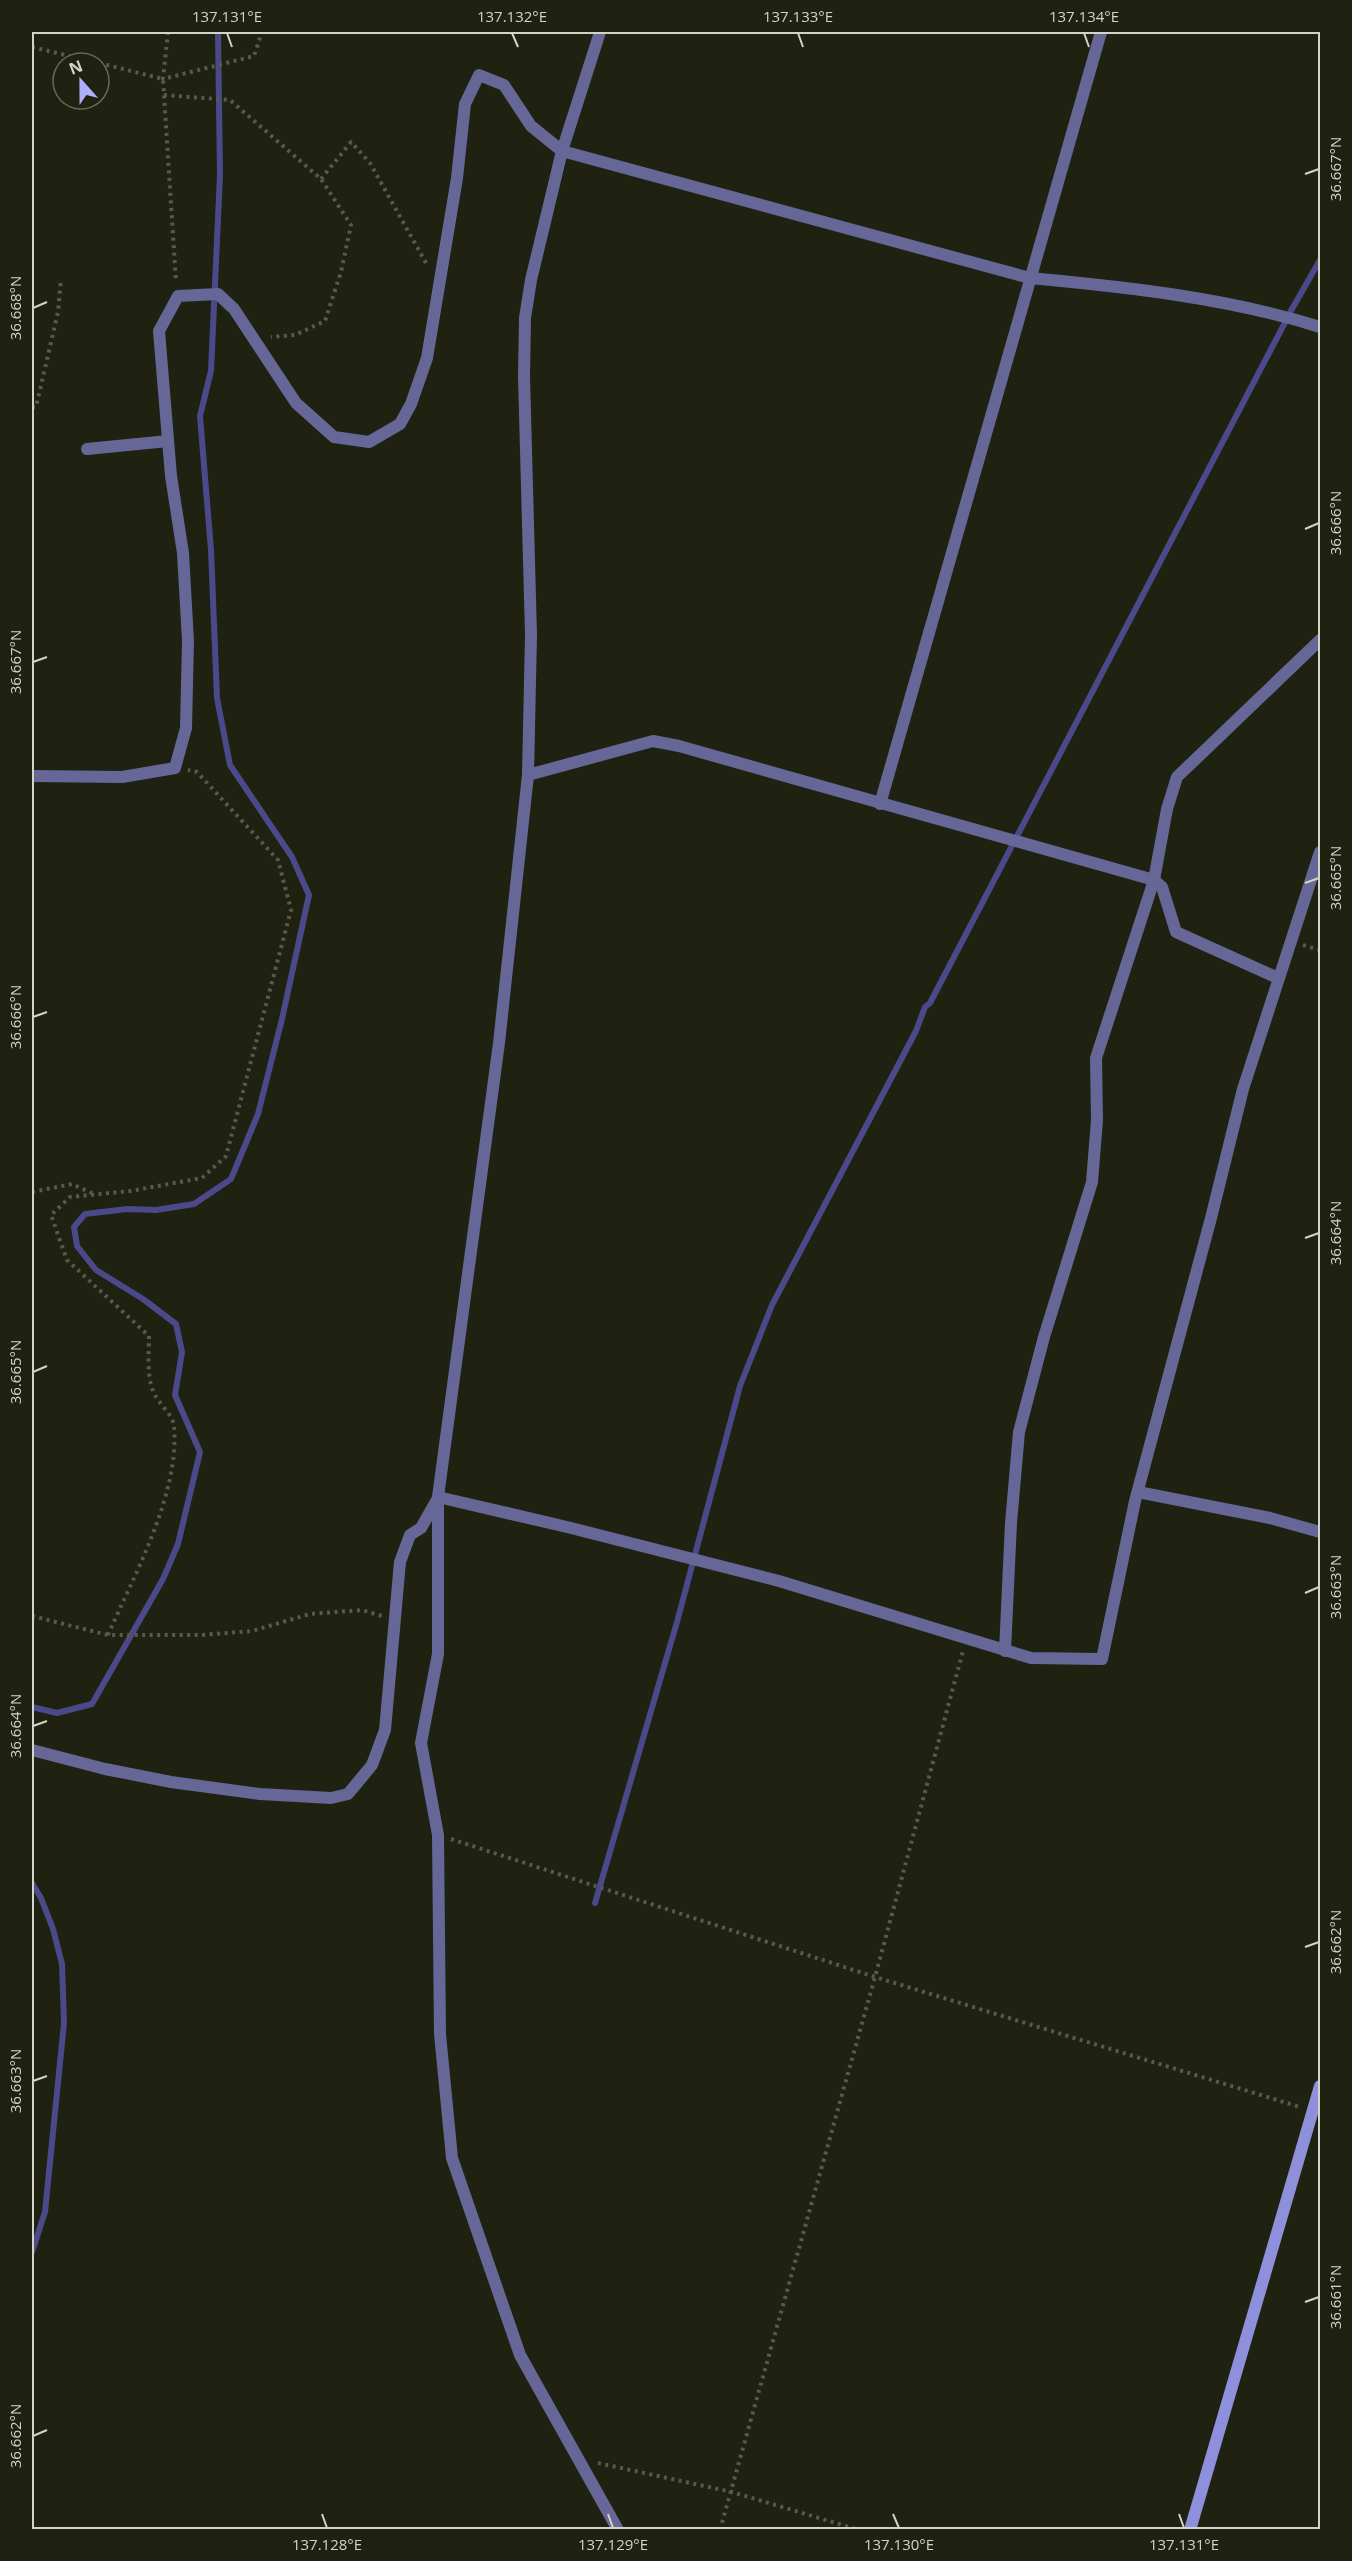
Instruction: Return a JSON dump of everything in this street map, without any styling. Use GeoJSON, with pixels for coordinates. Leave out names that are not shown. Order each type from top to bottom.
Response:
{"type":"FeatureCollection","features":[{"type":"Feature","properties":{"kind":"street"},"geometry":{"type":"LineString","coordinates":[[600,32],[562,151],[531,280],[525,318],[524,376],[531,635],[528,775],[499,1043],[438,1497],[438,1654],[421,1743],[438,1835],[440,2034],[452,2158],[520,2355],[618,2529]]}},
{"type":"Feature","properties":{"kind":"street"},"geometry":{"type":"LineString","coordinates":[[880,804],[1101,32]]}},
{"type":"Feature","properties":{"kind":"street"},"geometry":{"type":"LineString","coordinates":[[32,776],[122,777],[175,768],[186,728],[188,641],[183,553],[168,441],[159,331],[178,296],[218,294],[234,309],[296,403],[334,437],[369,442],[400,424],[411,404],[427,358],[458,178],[465,104],[479,75],[504,85],[531,126],[562,151],[1030,278],[1099,285],[1238,307],[1320,327]]}},
{"type":"Feature","properties":{"kind":"street"},"geometry":{"type":"LineString","coordinates":[[87,449],[168,441]]}},
{"type":"Feature","properties":{"kind":"street"},"geometry":{"type":"LineString","coordinates":[[1005,1651],[1011,1523],[1019,1432],[1044,1337],[1092,1182],[1096,1119],[1096,1058],[1154,880],[1167,809],[1177,777],[1320,640]]}},
{"type":"Feature","properties":{"kind":"street"},"geometry":{"type":"LineString","coordinates":[[528,775],[653,741],[679,746],[1154,880],[1162,887],[1176,932],[1278,978]]}},
{"type":"Feature","properties":{"kind":"street"},"geometry":{"type":"LineString","coordinates":[[438,1497],[779,1581],[1030,1658],[1102,1659],[1138,1492],[1212,1218],[1243,1089],[1320,852]]}},
{"type":"Feature","properties":{"kind":"street"},"geometry":{"type":"LineString","coordinates":[[1138,1492],[1270,1518],[1320,1532]]}},
{"type":"Feature","properties":{"kind":"street"},"geometry":{"type":"LineString","coordinates":[[32,1750],[105,1769],[171,1782],[260,1794],[332,1798],[348,1794],[372,1765],[385,1730],[400,1562],[410,1535],[421,1528],[438,1497]]}},
{"type":"Feature","properties":{"kind":"street"},"geometry":{"type":"LineString","coordinates":[[1190,2529],[1320,2086]]}},
{"type":"Feature","properties":{"kind":"path"},"geometry":{"type":"LineString","coordinates":[[168,32],[163,79],[178,296]]}},
{"type":"Feature","properties":{"kind":"path"},"geometry":{"type":"LineString","coordinates":[[111,66],[163,79],[254,56],[262,32]]}},
{"type":"Feature","properties":{"kind":"path"},"geometry":{"type":"LineString","coordinates":[[32,47],[51,52]]}},
{"type":"Feature","properties":{"kind":"path"},"geometry":{"type":"LineString","coordinates":[[164,94],[231,100],[321,179],[351,225],[341,272],[325,321],[295,334],[254,339]]}},
{"type":"Feature","properties":{"kind":"path"},"geometry":{"type":"LineString","coordinates":[[321,179],[351,142],[370,163],[439,286]]}},
{"type":"Feature","properties":{"kind":"path"},"geometry":{"type":"LineString","coordinates":[[32,407],[36,407],[58,312],[61,279]]}},
{"type":"Feature","properties":{"kind":"path"},"geometry":{"type":"LineString","coordinates":[[108,1635],[162,1513],[175,1443],[173,1422],[154,1393],[149,1368],[149,1336],[68,1260],[51,1215],[70,1197],[202,1178],[226,1156],[291,910],[278,860],[197,772],[175,768]]}},
{"type":"Feature","properties":{"kind":"path"},"geometry":{"type":"LineString","coordinates":[[32,1192],[72,1184],[94,1194]]}},
{"type":"Feature","properties":{"kind":"path"},"geometry":{"type":"LineString","coordinates":[[32,1616],[108,1635],[201,1635],[252,1631],[310,1614],[362,1610],[395,1620]]}},
{"type":"Feature","properties":{"kind":"path"},"geometry":{"type":"LineString","coordinates":[[720,2529],[732,2493],[875,1977],[966,1639]]}},
{"type":"Feature","properties":{"kind":"path"},"geometry":{"type":"LineString","coordinates":[[438,1835],[875,1977],[1314,2111]]}},
{"type":"Feature","properties":{"kind":"path"},"geometry":{"type":"LineString","coordinates":[[579,2459],[732,2493],[859,2529]]}},
{"type":"Feature","properties":{"kind":"waterway"},"geometry":{"type":"LineString","coordinates":[[32,1707],[57,1713],[92,1704],[163,1579],[178,1544],[200,1452],[175,1395],[182,1352],[176,1324],[143,1299],[96,1270],[77,1246],[74,1227],[85,1214],[127,1209],[156,1210],[194,1204],[231,1179],[258,1114],[282,1019],[309,895],[292,857],[230,765],[217,698],[211,550],[200,416],[211,371],[220,175],[218,32]]}},
{"type":"Feature","properties":{"kind":"waterway"},"geometry":{"type":"LineString","coordinates":[[595,1903],[677,1622],[740,1386],[772,1305],[916,1031],[925,1007],[930,1003],[1292,309],[1320,260]]}},
{"type":"Feature","properties":{"kind":"waterway"},"geometry":{"type":"LineString","coordinates":[[32,1883],[41,1898],[53,1929],[62,1964],[64,2023],[45,2212],[32,2252]]}}]}
